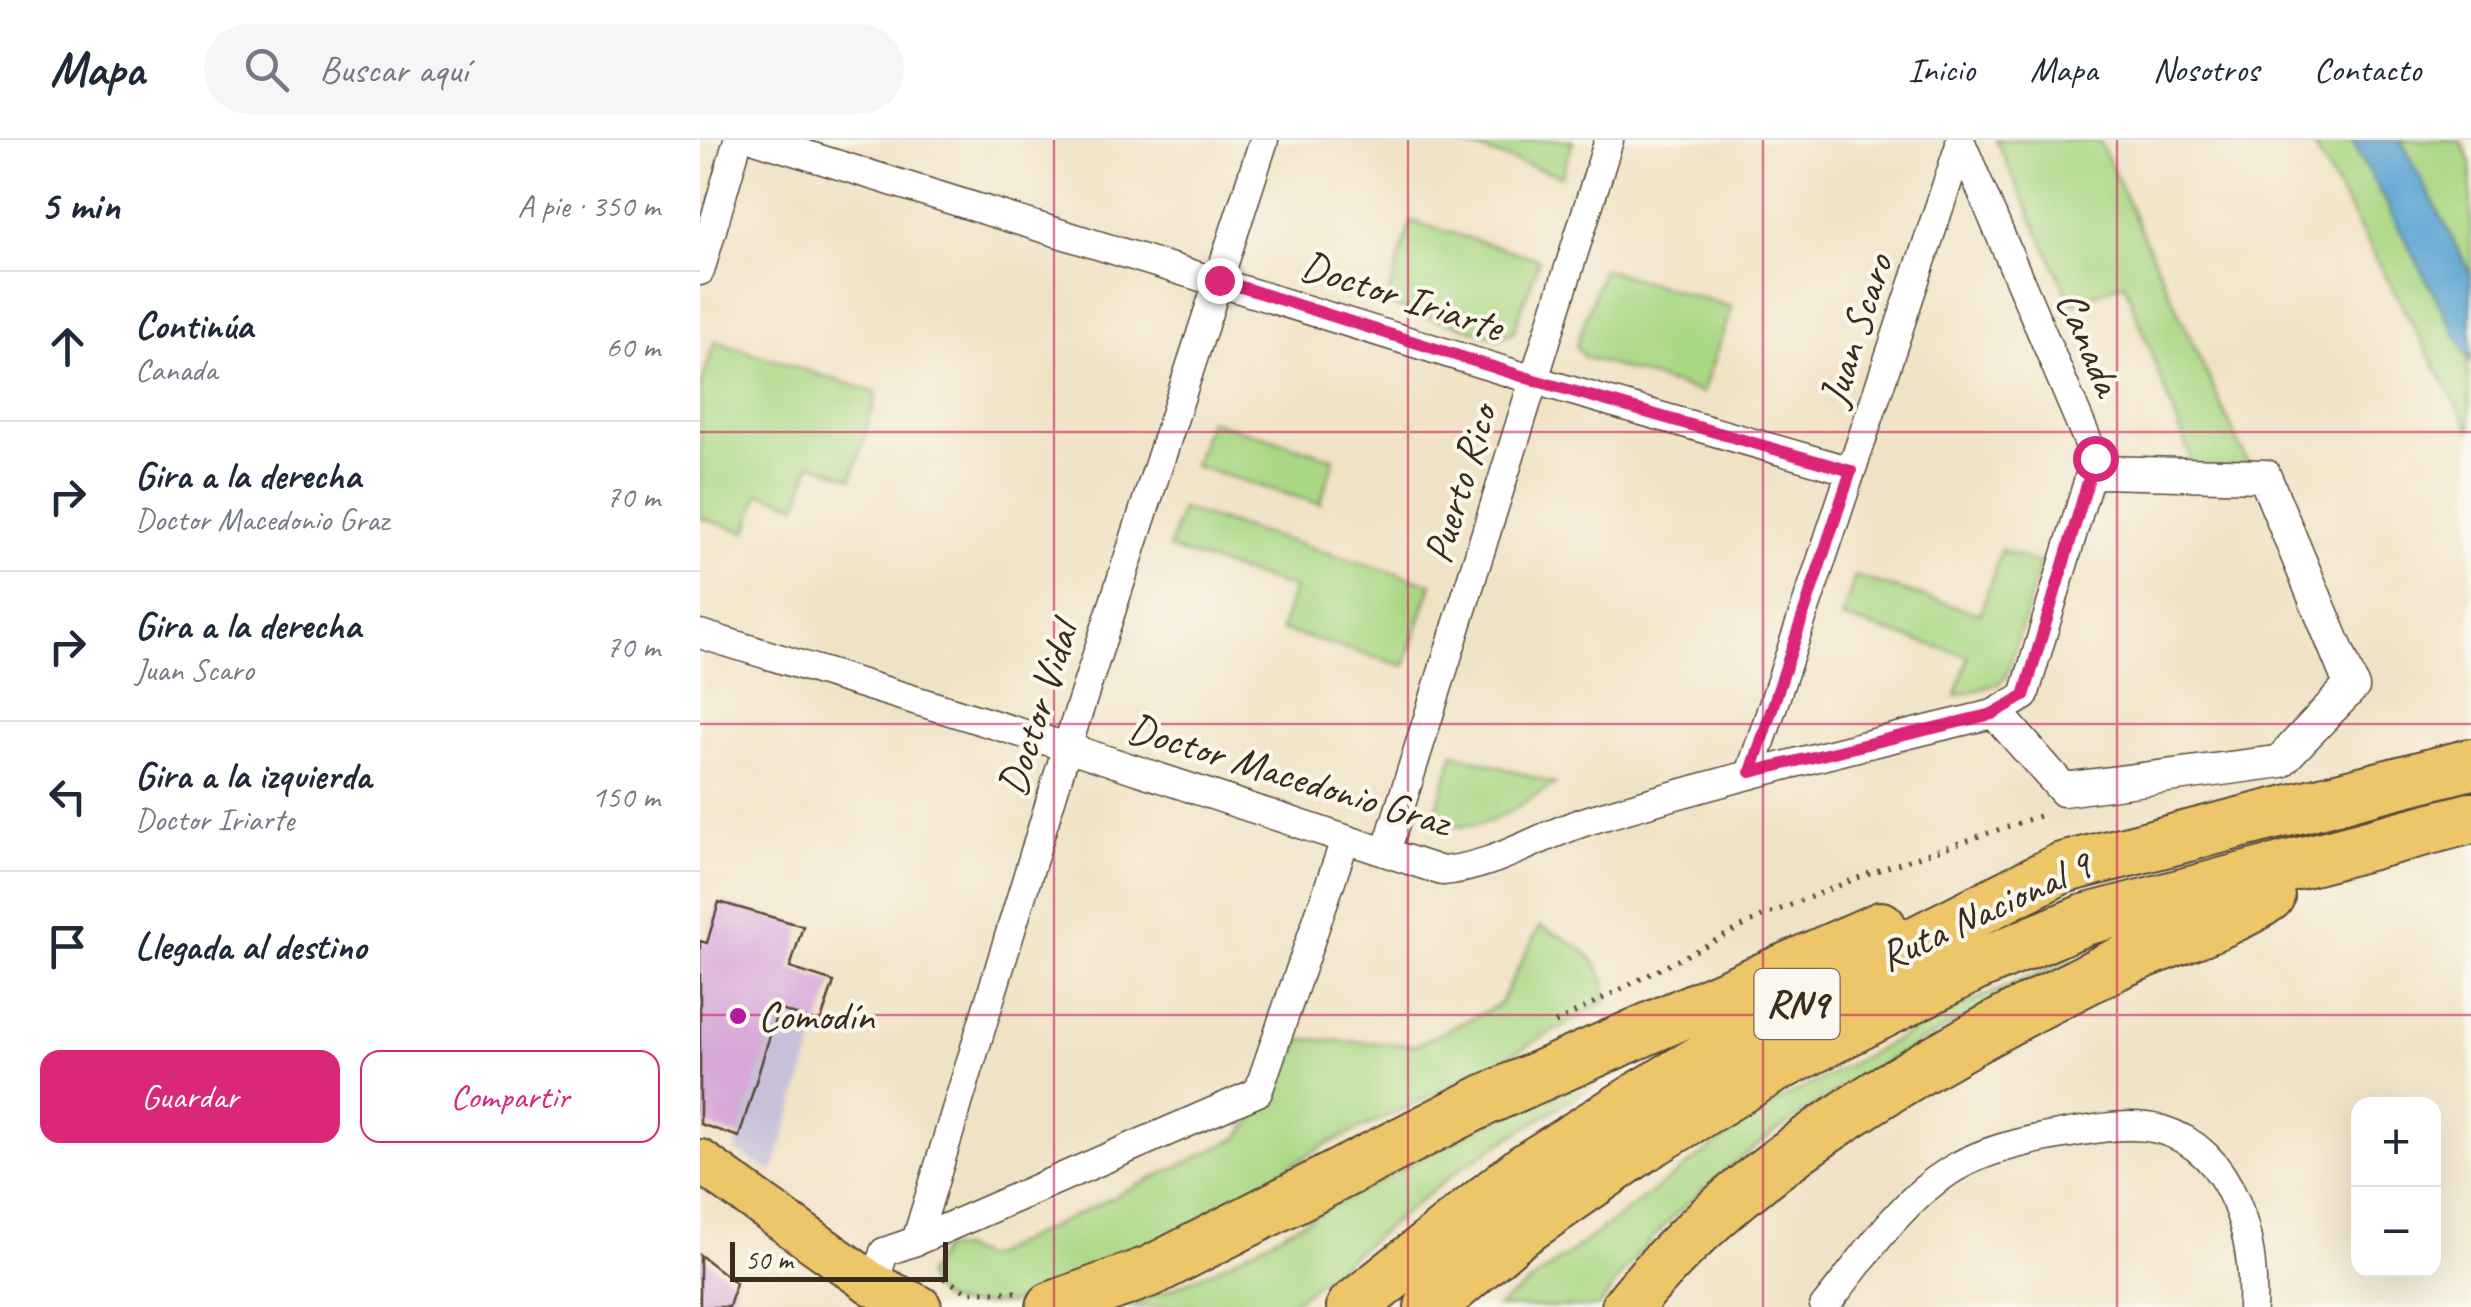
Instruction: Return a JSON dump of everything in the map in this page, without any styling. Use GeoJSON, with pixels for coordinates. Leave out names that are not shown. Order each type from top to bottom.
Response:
{"type":"FeatureCollection","features":[{"type":"Feature","properties":{"kind":"highway","name":"Ruta Nacional 9"},"geometry":{"type":"LineString","coordinates":[[1352,1307],[1525,1169],[1644,1094],[1822,989],[2062,868],[2471,764]]}},
{"type":"Feature","properties":{"kind":"highway","name":"RN9"},"geometry":{"type":"LineString","coordinates":[[2312,862],[2471,818]]}},
{"type":"Feature","properties":{"kind":"highway","name":"Ruta Nacional 9"},"geometry":{"type":"LineString","coordinates":[[1430,1307],[1513,1237],[1642,1148],[1770,1070],[1874,1015],[2084,920],[2312,862]]}},
{"type":"Feature","properties":{"kind":"highway"},"geometry":{"type":"LineString","coordinates":[[1627,1307],[1706,1224],[1851,1110],[1927,1064],[2111,967],[2258,904],[2312,862]]}},
{"type":"Feature","properties":{"kind":"highway"},"geometry":{"type":"LineString","coordinates":[[1052,1307],[1150,1271],[1485,1100],[1718,995],[1929,908],[2062,868]]}},
{"type":"Feature","properties":{"kind":"main road"},"geometry":{"type":"LineString","coordinates":[[700,1161],[870,1296]]}},
{"type":"Feature","properties":{"kind":"main road"},"geometry":{"type":"LineString","coordinates":[[700,1185],[870,1296],[920,1307]]}},
{"type":"Feature","properties":{"kind":"street"},"geometry":{"type":"LineString","coordinates":[[700,271],[738,140]]}},
{"type":"Feature","properties":{"kind":"street","name":"Doctor Iriarte"},"geometry":{"type":"LineString","coordinates":[[758,140],[1534,380],[1851,471]]}},
{"type":"Feature","properties":{"kind":"street","name":"Doctor Vidal"},"geometry":{"type":"LineString","coordinates":[[916,1241],[1067,747],[1264,140]]}},
{"type":"Feature","properties":{"kind":"street","name":"Puerto Rico"},"geometry":{"type":"LineString","coordinates":[[1386,852],[1608,140]]}},
{"type":"Feature","properties":{"kind":"street","name":"Juan Scaro"},"geometry":{"type":"LineString","coordinates":[[1751,772],[1960,141]]}},
{"type":"Feature","properties":{"kind":"street","name":"Canada"},"geometry":{"type":"LineString","coordinates":[[1960,141],[2095,458],[2024,696]]}},
{"type":"Feature","properties":{"kind":"street"},"geometry":{"type":"LineString","coordinates":[[2098,470],[2266,474],[2355,686],[2282,763],[2062,792],[1996,718],[2000,715],[2064,788],[2278,760],[2348,685],[2263,478],[2098,474],[2098,470]]}},
{"type":"Feature","properties":{"kind":"street","name":"Doctor Macedonio Graz"},"geometry":{"type":"LineString","coordinates":[[700,634],[1067,747],[1442,871],[1474,868],[1568,826],[1751,772],[1992,714],[2024,696]]}},
{"type":"Feature","properties":{"kind":"street"},"geometry":{"type":"LineString","coordinates":[[870,1296],[884,1252],[1258,1092],[1345,840]]}},
{"type":"Feature","properties":{"kind":"street"},"geometry":{"type":"LineString","coordinates":[[1824,1307],[1896,1218],[1948,1171],[2032,1139],[2111,1126],[2162,1130],[2211,1157],[2237,1203],[2253,1271],[2252,1307]]}},
{"type":"Feature","properties":{"kind":"shaded area"},"geometry":{"type":"Polygon","coordinates":[[[778,1009],[820,1023],[773,1173],[735,1150],[778,1009]]]}},
{"type":"Feature","properties":{"kind":"green space"},"geometry":{"type":"Polygon","coordinates":[[[1448,140],[1573,140],[1562,176],[1448,140]]]}},
{"type":"Feature","properties":{"kind":"green space"},"geometry":{"type":"Polygon","coordinates":[[[1996,140],[2099,140],[2251,470],[2195,469],[2124,282],[2072,304],[1996,140]]]}},
{"type":"Feature","properties":{"kind":"green space"},"geometry":{"type":"Polygon","coordinates":[[[2311,140],[2352,140],[2467,353],[2471,431],[2311,140]]]}},
{"type":"Feature","properties":{"kind":"green space"},"geometry":{"type":"Polygon","coordinates":[[[2401,140],[2460,140],[2471,162],[2471,275],[2401,140]]]}},
{"type":"Feature","properties":{"kind":"green space"},"geometry":{"type":"Polygon","coordinates":[[[1411,221],[1539,259],[1514,331],[1500,338],[1386,304],[1411,221]]]}},
{"type":"Feature","properties":{"kind":"green space"},"geometry":{"type":"Polygon","coordinates":[[[1603,269],[1732,307],[1702,393],[1584,357],[1576,346],[1603,269]]]}},
{"type":"Feature","properties":{"kind":"green space"},"geometry":{"type":"Polygon","coordinates":[[[715,341],[877,393],[852,478],[811,463],[798,505],[759,493],[747,532],[700,518],[700,389],[715,341]]]}},
{"type":"Feature","properties":{"kind":"green space"},"geometry":{"type":"Polygon","coordinates":[[[1209,420],[1334,458],[1320,504],[1194,466],[1209,420]]]}},
{"type":"Feature","properties":{"kind":"green space"},"geometry":{"type":"Polygon","coordinates":[[[1181,509],[1432,584],[1405,666],[1281,630],[1294,588],[1169,549],[1181,509]]]}},
{"type":"Feature","properties":{"kind":"green space"},"geometry":{"type":"Polygon","coordinates":[[[2001,550],[2041,564],[2006,677],[1998,684],[1956,696],[1968,656],[1842,618],[1855,576],[1980,614],[2001,550]]]}},
{"type":"Feature","properties":{"kind":"green space"},"geometry":{"type":"Polygon","coordinates":[[[1454,753],[1555,784],[1486,822],[1472,826],[1441,823],[1436,811],[1454,753]]]}},
{"type":"Feature","properties":{"kind":"green space"},"geometry":{"type":"Polygon","coordinates":[[[1540,926],[1577,946],[1596,964],[1602,974],[1606,1002],[1462,1082],[1325,1145],[1142,1255],[1010,1303],[962,1305],[943,1300],[930,1288],[926,1275],[943,1249],[959,1248],[985,1258],[1238,1138],[1278,1088],[1302,1039],[1416,1045],[1499,1005],[1540,926]]]}},
{"type":"Feature","properties":{"kind":"green space"},"geometry":{"type":"Polygon","coordinates":[[[2068,960],[2074,963],[1878,1066],[1751,1150],[1693,1198],[1642,1250],[1599,1307],[1497,1307],[1764,1109],[1957,1008],[2068,960]]]}},
{"type":"Feature","properties":{"kind":"green space"},"geometry":{"type":"Polygon","coordinates":[[[1592,1080],[1594,1085],[1462,1167],[1287,1307],[1129,1307],[1210,1272],[1468,1133],[1592,1080]]]}},
{"type":"Feature","properties":{"kind":"water"},"geometry":{"type":"Polygon","coordinates":[[[2352,140],[2401,140],[2471,275],[2471,363],[2352,140]]]}},
{"type":"Feature","properties":{"kind":"building","name":"Comodín"},"geometry":{"type":"Polygon","coordinates":[[[719,902],[803,926],[790,968],[834,982],[820,1023],[778,1009],[739,1137],[700,1124],[700,941],[707,943],[719,902]]]}},
{"type":"Feature","properties":{"kind":"building"},"geometry":{"type":"Polygon","coordinates":[[[700,1255],[736,1283],[729,1307],[700,1307],[700,1255]]]}},
{"type":"Feature","properties":{"kind":"place","name":"Comodín"},"geometry":{"type":"Point","coordinates":[738,1016]}},
{"type":"Feature","properties":{"kind":"route"},"geometry":{"type":"LineString","coordinates":[[1219,280],[1534,380],[1851,471],[1751,772],[1992,714],[2024,696],[2095,458]]}}]}
